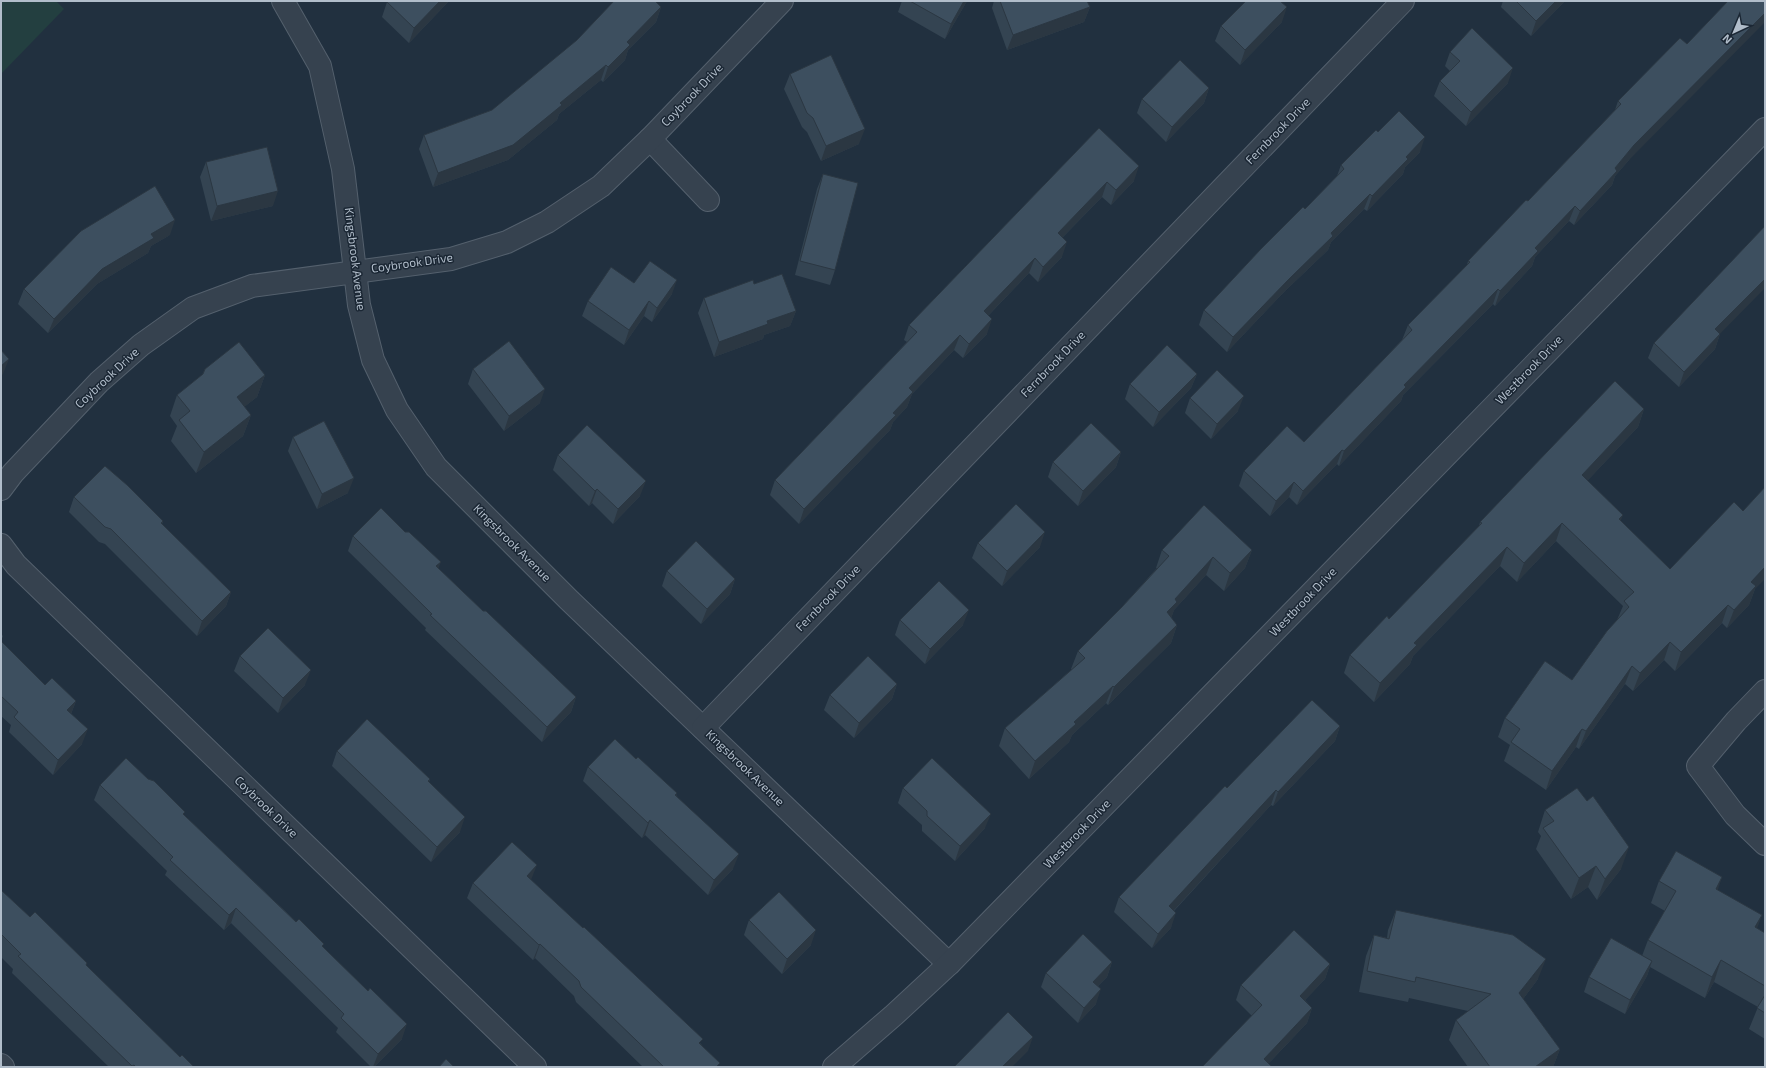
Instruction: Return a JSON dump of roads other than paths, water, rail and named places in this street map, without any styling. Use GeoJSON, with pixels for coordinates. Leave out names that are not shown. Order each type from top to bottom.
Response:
{"type":"FeatureCollection","features":[{"type":"Feature","properties":{"kind":"street","name":"Kingsbrook Avenue"},"geometry":{"type":"LineString","coordinates":[[284,1],[320,66],[344,169],[359,305],[373,360],[397,410],[436,467],[569,600],[949,964]]}},
{"type":"Feature","properties":{"kind":"street","name":"Coybrook Drive"},"geometry":{"type":"LineString","coordinates":[[1,489],[13,473],[99,382],[141,345],[192,308],[252,286],[451,259],[507,242],[547,222],[601,186],[650,139],[782,1]]}},
{"type":"Feature","properties":{"kind":"street","name":"Fernbrook Drive"},"geometry":{"type":"LineString","coordinates":[[703,728],[1403,1]]}},
{"type":"Feature","properties":{"kind":"street","name":"Westbrook Drive"},"geometry":{"type":"LineString","coordinates":[[834,1067],[894,1015],[949,964],[1765,129]]}},
{"type":"Feature","properties":{"kind":"street"},"geometry":{"type":"LineString","coordinates":[[650,139],[708,200]]}},
{"type":"Feature","properties":{"kind":"street","name":"Coybrook Drive"},"geometry":{"type":"LineString","coordinates":[[1,544],[22,570],[535,1067]]}},
{"type":"Feature","properties":{"kind":"street"},"geometry":{"type":"LineString","coordinates":[[1765,691],[1736,721],[1698,766],[1735,815],[1765,844]]}}]}
